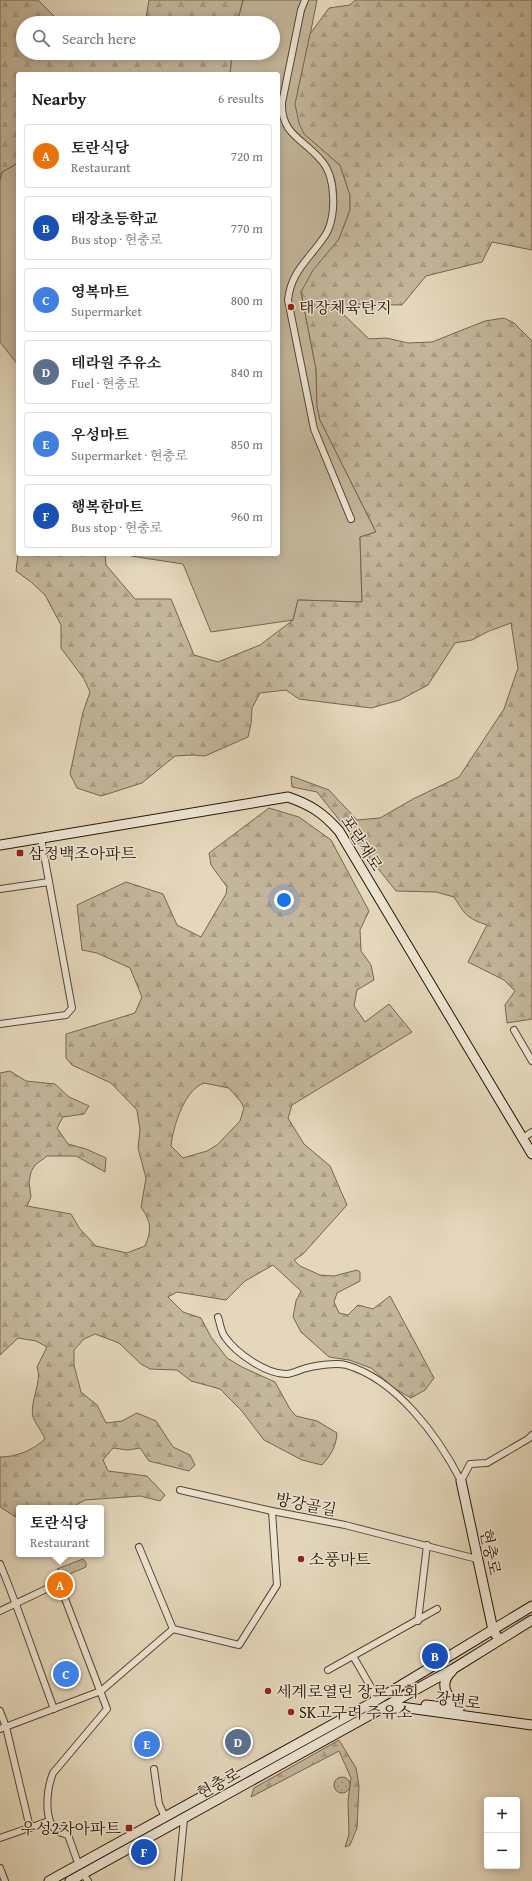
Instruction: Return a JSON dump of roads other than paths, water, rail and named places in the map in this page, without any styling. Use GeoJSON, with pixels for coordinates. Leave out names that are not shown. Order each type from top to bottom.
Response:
{"type":"FeatureCollection","features":[{"type":"Feature","properties":{"kind":"street"},"geometry":{"type":"LineString","coordinates":[[306,0],[301,10],[282,104],[282,115],[291,134],[317,155],[325,165],[332,183],[333,209],[326,234],[302,264],[292,281],[288,300],[314,429],[351,519]]}},
{"type":"Feature","properties":{"kind":"street","name":"포란재로"},"geometry":{"type":"LineString","coordinates":[[0,845],[288,797],[305,803],[326,816],[339,831],[532,1154]]}},
{"type":"Feature","properties":{"kind":"street"},"geometry":{"type":"LineString","coordinates":[[0,1024],[66,1015],[72,1008],[41,838]]}},
{"type":"Feature","properties":{"kind":"street"},"geometry":{"type":"LineString","coordinates":[[0,889],[49,882]]}},
{"type":"Feature","properties":{"kind":"street"},"geometry":{"type":"LineString","coordinates":[[514,1030],[532,1061]]}},
{"type":"Feature","properties":{"kind":"street"},"geometry":{"type":"LineString","coordinates":[[523,1138],[532,1132]]}},
{"type":"Feature","properties":{"kind":"street"},"geometry":{"type":"LineString","coordinates":[[218,1317],[225,1337],[255,1363],[267,1371],[287,1374],[312,1367],[344,1364],[366,1372],[408,1404],[448,1456],[461,1481]]}},
{"type":"Feature","properties":{"kind":"street"},"geometry":{"type":"LineString","coordinates":[[461,1481],[470,1464],[487,1463],[528,1439],[532,1435]]}},
{"type":"Feature","properties":{"kind":"street","name":"현충로"},"geometry":{"type":"LineString","coordinates":[[461,1481],[493,1630]]}},
{"type":"Feature","properties":{"kind":"street","name":"방강골길"},"geometry":{"type":"LineString","coordinates":[[180,1490],[272,1511],[345,1525],[477,1559]]}},
{"type":"Feature","properties":{"kind":"street"},"geometry":{"type":"LineString","coordinates":[[173,1629],[239,1645],[277,1585],[272,1511]]}},
{"type":"Feature","properties":{"kind":"street"},"geometry":{"type":"LineString","coordinates":[[418,1621],[427,1545]]}},
{"type":"Feature","properties":{"kind":"street"},"geometry":{"type":"LineString","coordinates":[[139,1547],[173,1629]]}},
{"type":"Feature","properties":{"kind":"street"},"geometry":{"type":"LineString","coordinates":[[0,1564],[17,1603],[33,1653],[54,1709]]}},
{"type":"Feature","properties":{"kind":"street"},"geometry":{"type":"LineString","coordinates":[[0,1611],[60,1583],[107,1709],[53,1773],[49,1784],[47,1799],[49,1821],[56,1831],[68,1835],[83,1873]]}},
{"type":"Feature","properties":{"kind":"street","name":"현충로"},"geometry":{"type":"LineString","coordinates":[[49,1881],[83,1873],[170,1827],[380,1703],[532,1606]]}},
{"type":"Feature","properties":{"kind":"street"},"geometry":{"type":"LineString","coordinates":[[328,1670],[437,1610]]}},
{"type":"Feature","properties":{"kind":"street","name":"현충로"},"geometry":{"type":"LineString","coordinates":[[70,1881],[165,1817],[380,1703],[468,1659],[500,1641],[532,1620]]}},
{"type":"Feature","properties":{"kind":"street"},"geometry":{"type":"LineString","coordinates":[[3,1728],[101,1691],[173,1629]]}},
{"type":"Feature","properties":{"kind":"street"},"geometry":{"type":"LineString","coordinates":[[493,1630],[500,1641]]}},
{"type":"Feature","properties":{"kind":"street"},"geometry":{"type":"LineString","coordinates":[[353,1656],[380,1703]]}},
{"type":"Feature","properties":{"kind":"street"},"geometry":{"type":"LineString","coordinates":[[458,1709],[446,1693],[445,1684],[447,1676],[468,1659]]}},
{"type":"Feature","properties":{"kind":"street","name":"강변로"},"geometry":{"type":"LineString","coordinates":[[380,1703],[458,1709],[532,1719]]}},
{"type":"Feature","properties":{"kind":"street","name":"강변로"},"geometry":{"type":"LineString","coordinates":[[400,1704],[532,1725]]}},
{"type":"Feature","properties":{"kind":"street"},"geometry":{"type":"LineString","coordinates":[[0,1711],[3,1728],[30,1828]]}},
{"type":"Feature","properties":{"kind":"street"},"geometry":{"type":"LineString","coordinates":[[154,1769],[159,1804],[170,1827]]}},
{"type":"Feature","properties":{"kind":"street"},"geometry":{"type":"LineString","coordinates":[[178,1881],[184,1819]]}},
{"type":"Feature","properties":{"kind":"street"},"geometry":{"type":"LineString","coordinates":[[0,1838],[49,1821]]}},
{"type":"Feature","properties":{"kind":"street"},"geometry":{"type":"LineString","coordinates":[[0,1868],[5,1881]]}},
{"type":"Feature","properties":{"kind":"place","name":"태장체육단지"},"geometry":{"type":"Point","coordinates":[291,307]}},
{"type":"Feature","properties":{"kind":"place","name":"삼정백조아파트"},"geometry":{"type":"Point","coordinates":[20,853]}},
{"type":"Feature","properties":{"kind":"place","name":"소풍마트"},"geometry":{"type":"Point","coordinates":[301,1559]}},
{"type":"Feature","properties":{"kind":"place","name":"토란식당"},"geometry":{"type":"Point","coordinates":[60,1585]}},
{"type":"Feature","properties":{"kind":"place","name":"태장초등학교"},"geometry":{"type":"Point","coordinates":[435,1656]}},
{"type":"Feature","properties":{"kind":"place","name":"영복마트"},"geometry":{"type":"Point","coordinates":[66,1674]}},
{"type":"Feature","properties":{"kind":"place","name":"세계로열린 장로교회"},"geometry":{"type":"Point","coordinates":[268,1691]}},
{"type":"Feature","properties":{"kind":"place","name":"SK고구려 주유소"},"geometry":{"type":"Point","coordinates":[291,1712]}},
{"type":"Feature","properties":{"kind":"place","name":"테라원 주유소"},"geometry":{"type":"Point","coordinates":[238,1742]}},
{"type":"Feature","properties":{"kind":"place","name":"우성마트"},"geometry":{"type":"Point","coordinates":[147,1744]}},
{"type":"Feature","properties":{"kind":"place","name":"우성2차아파트"},"geometry":{"type":"Point","coordinates":[129,1828]}},
{"type":"Feature","properties":{"kind":"place","name":"행복한마트"},"geometry":{"type":"Point","coordinates":[144,1852]}}]}
